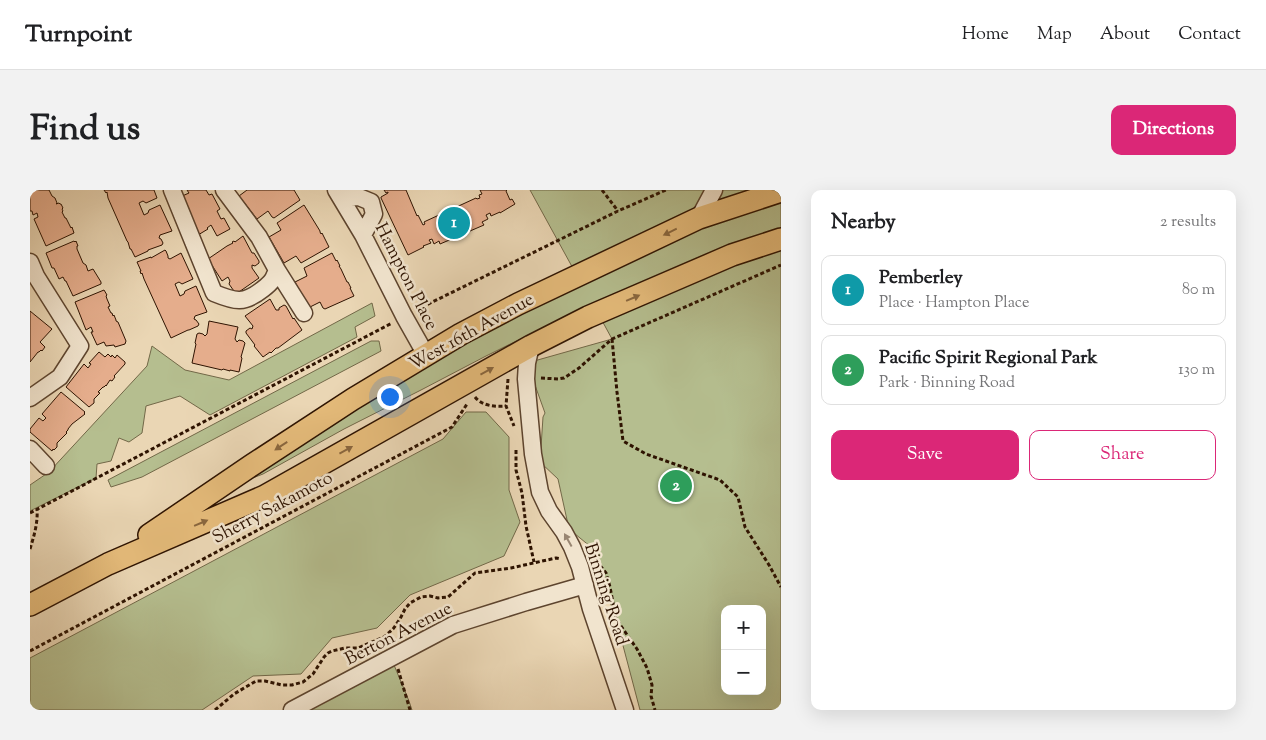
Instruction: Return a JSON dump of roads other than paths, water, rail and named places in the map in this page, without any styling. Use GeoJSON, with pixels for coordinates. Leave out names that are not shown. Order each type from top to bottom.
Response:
{"type":"FeatureCollection","features":[{"type":"Feature","properties":{"kind":"main road","name":"West 16th Avenue"},"geometry":{"type":"LineString","coordinates":[[108,564],[252,465],[353,399],[461,334],[518,304],[699,218],[781,191]]}},
{"type":"Feature","properties":{"kind":"main road","name":"West 16th Avenue"},"geometry":{"type":"LineString","coordinates":[[30,606],[108,564],[265,496],[531,346],[588,317],[732,255],[781,239]]}},
{"type":"Feature","properties":{"kind":"street"},"geometry":{"type":"LineString","coordinates":[[172,190],[214,292],[229,299],[245,300],[274,280],[277,270]]}},
{"type":"Feature","properties":{"kind":"street"},"geometry":{"type":"LineString","coordinates":[[224,190],[259,237],[304,313]]}},
{"type":"Feature","properties":{"kind":"street"},"geometry":{"type":"LineString","coordinates":[[699,218],[714,190]]}},
{"type":"Feature","properties":{"kind":"street"},"geometry":{"type":"LineString","coordinates":[[339,194],[360,197],[371,202],[374,214],[363,235]]}},
{"type":"Feature","properties":{"kind":"street","name":"Hampton Place"},"geometry":{"type":"LineString","coordinates":[[339,194],[363,235],[426,355]]}},
{"type":"Feature","properties":{"kind":"street"},"geometry":{"type":"LineString","coordinates":[[30,262],[36,276],[80,346],[60,377],[30,398]]}},
{"type":"Feature","properties":{"kind":"street","name":"Binning Road"},"geometry":{"type":"LineString","coordinates":[[531,346],[526,379],[533,454],[540,492],[549,511],[564,532],[580,567],[625,710]]}},
{"type":"Feature","properties":{"kind":"street"},"geometry":{"type":"LineString","coordinates":[[30,449],[46,466]]}},
{"type":"Feature","properties":{"kind":"street","name":"Berton Avenue"},"geometry":{"type":"LineString","coordinates":[[292,710],[453,625],[585,585]]}},
{"type":"Feature","properties":{"kind":"place","name":"Pemberley"},"geometry":{"type":"Point","coordinates":[454,223]}},
{"type":"Feature","properties":{"kind":"place","name":"Pacific Spirit Regional Park"},"geometry":{"type":"Point","coordinates":[676,486]}}]}
